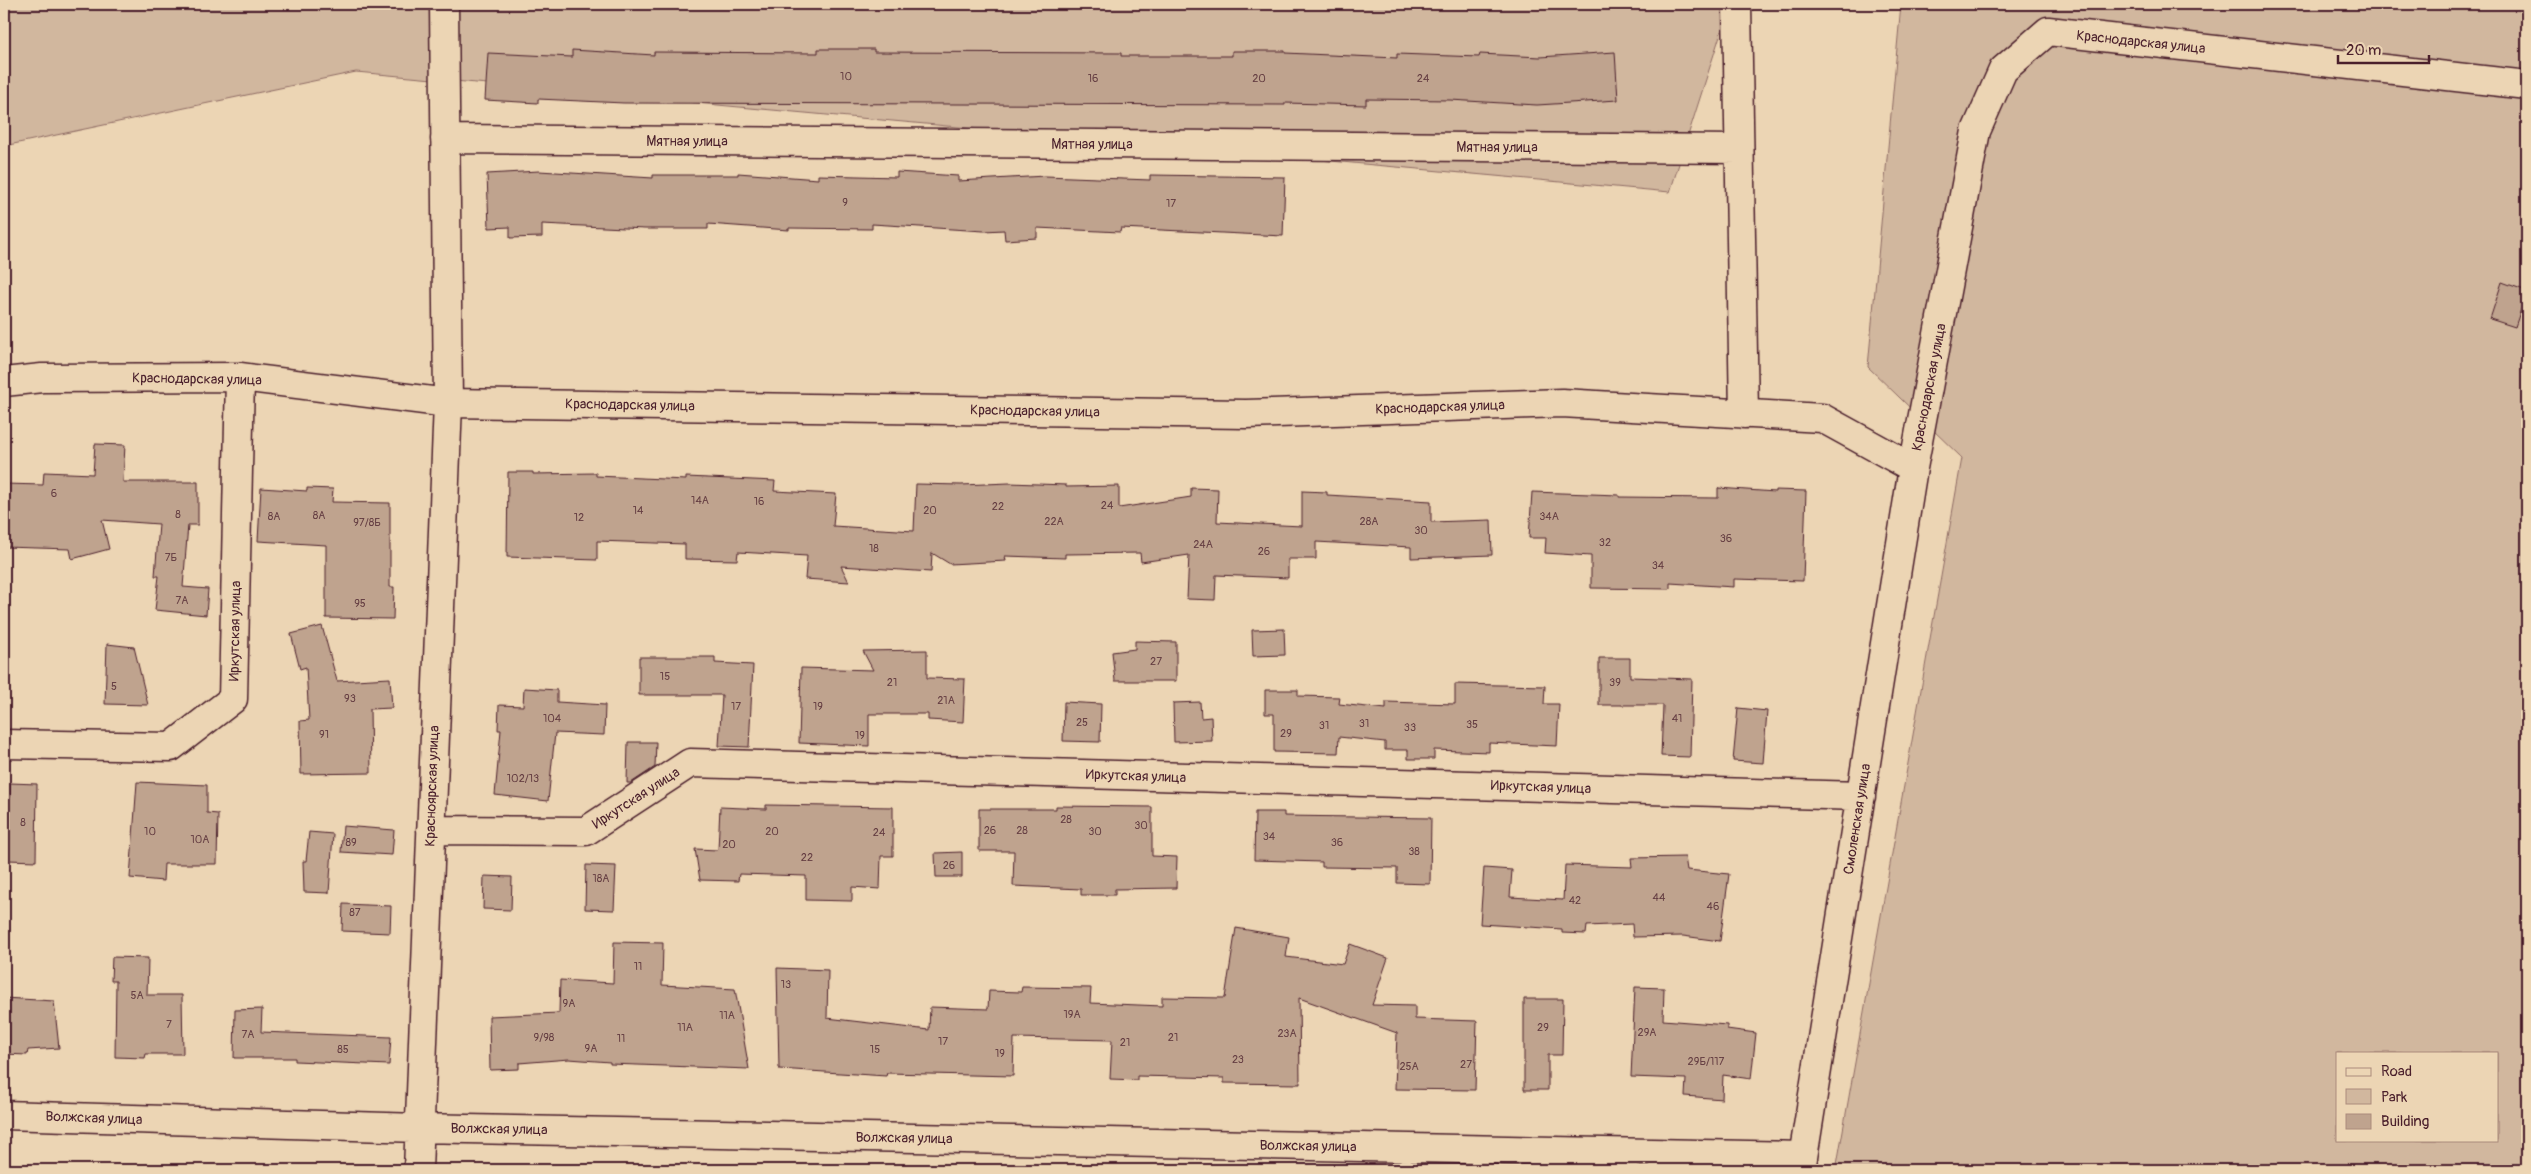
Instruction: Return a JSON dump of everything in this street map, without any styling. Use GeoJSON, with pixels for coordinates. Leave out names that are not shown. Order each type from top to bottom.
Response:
{"type":"FeatureCollection","features":[{"type":"Feature","properties":{"kind":"street","name":"Красноярская улица"},"geometry":{"type":"LineString","coordinates":[[418,1170],[448,403],[444,4]]}},
{"type":"Feature","properties":{"kind":"street"},"geometry":{"type":"LineString","coordinates":[[1737,4],[1744,414]]}},
{"type":"Feature","properties":{"kind":"street","name":"Краснодарская улица"},"geometry":{"type":"LineString","coordinates":[[4,382],[42,378],[240,377],[448,403],[1246,414],[1562,403],[1822,418],[1913,468],[1976,131],[2003,70],[2048,31],[2527,85]]}},
{"type":"Feature","properties":{"kind":"street","name":"Мятная улица"},"geometry":{"type":"LineString","coordinates":[[446,139],[1739,149]]}},
{"type":"Feature","properties":{"kind":"street","name":"Иркутская улица"},"geometry":{"type":"LineString","coordinates":[[4,744],[171,747],[233,699],[240,377]]}},
{"type":"Feature","properties":{"kind":"street","name":"Смоленская улица"},"geometry":{"type":"LineString","coordinates":[[1802,1163],[1913,468]]}},
{"type":"Feature","properties":{"kind":"street","name":"Иркутская улица"},"geometry":{"type":"LineString","coordinates":[[430,830],[586,831],[690,763],[1861,796]]}},
{"type":"Feature","properties":{"kind":"street","name":"Волжская улица"},"geometry":{"type":"LineString","coordinates":[[4,1115],[419,1128],[1802,1163]]}},
{"type":"Feature","properties":{"kind":"green space"},"geometry":{"type":"Polygon","coordinates":[[[4,4],[1730,4],[1670,192],[356,72],[4,146],[4,4]]]}},
{"type":"Feature","properties":{"kind":"green space"},"geometry":{"type":"Polygon","coordinates":[[[1901,4],[2527,4],[2527,1170],[1836,1170],[1962,458],[1868,367],[1901,4]]]}},
{"type":"Feature","properties":{"kind":"building"},"geometry":{"type":"Polygon","coordinates":[[[818,49],[874,49],[874,52],[1121,53],[1121,56],[1232,56],[1232,51],[1285,51],[1285,53],[1397,58],[1397,54],[1479,57],[1480,54],[1540,57],[1615,52],[1618,100],[1537,105],[1450,100],[1366,99],[1366,105],[1285,103],[1285,105],[624,103],[538,99],[538,103],[485,100],[488,53],[572,57],[572,50],[654,55],[654,52],[818,53],[818,49]]]}},
{"type":"Feature","properties":{"kind":"building"},"geometry":{"type":"Polygon","coordinates":[[[539,171],[653,178],[653,175],[738,175],[738,173],[818,179],[818,175],[897,177],[897,172],[958,176],[958,181],[1045,176],[1150,180],[1150,175],[1285,177],[1283,236],[1121,228],[1120,232],[1037,228],[1037,238],[1005,240],[1004,230],[984,231],[872,224],[872,229],[789,228],[789,230],[708,224],[708,229],[645,229],[542,224],[542,237],[510,238],[510,227],[489,228],[487,174],[539,171]]]}},
{"type":"Feature","properties":{"kind":"building"},"geometry":{"type":"Polygon","coordinates":[[[2502,282],[2527,291],[2515,327],[2490,319],[2502,282]]]}},
{"type":"Feature","properties":{"kind":"building"},"geometry":{"type":"Polygon","coordinates":[[[95,444],[125,445],[123,482],[198,482],[198,525],[188,525],[183,587],[208,589],[206,615],[155,610],[159,576],[155,576],[159,524],[102,520],[109,549],[72,559],[70,549],[4,547],[4,484],[43,485],[44,472],[93,474],[95,444]]]}},
{"type":"Feature","properties":{"kind":"building"},"geometry":{"type":"Polygon","coordinates":[[[508,472],[533,472],[533,474],[596,473],[596,476],[686,480],[686,477],[775,481],[774,491],[836,494],[833,526],[914,531],[916,484],[1009,483],[1066,485],[1066,487],[1119,486],[1119,508],[1191,497],[1191,488],[1218,489],[1217,522],[1302,526],[1302,491],[1327,492],[1327,495],[1431,501],[1431,522],[1491,520],[1492,555],[1411,558],[1411,547],[1316,542],[1316,559],[1288,559],[1288,578],[1216,575],[1215,600],[1187,599],[1189,555],[1141,562],[1140,553],[1065,554],[1065,558],[1005,556],[1006,561],[950,564],[932,553],[931,572],[841,566],[849,582],[805,579],[807,556],[738,552],[737,560],[685,559],[685,544],[597,541],[597,560],[507,557],[508,472]]]}},
{"type":"Feature","properties":{"kind":"building"},"geometry":{"type":"Polygon","coordinates":[[[261,488],[307,491],[307,488],[333,489],[332,502],[390,503],[390,587],[394,587],[393,619],[326,618],[326,545],[258,541],[261,488]]]}},
{"type":"Feature","properties":{"kind":"building"},"geometry":{"type":"Polygon","coordinates":[[[1718,488],[1775,492],[1775,490],[1806,491],[1803,581],[1734,579],[1734,587],[1670,583],[1670,589],[1591,588],[1591,556],[1545,553],[1546,538],[1529,538],[1532,492],[1619,495],[1619,497],[1718,498],[1718,488]]]}},
{"type":"Feature","properties":{"kind":"building"},"geometry":{"type":"Polygon","coordinates":[[[322,626],[337,681],[390,678],[392,708],[370,709],[371,773],[301,774],[300,721],[309,720],[306,667],[300,669],[291,634],[322,626]]]}},
{"type":"Feature","properties":{"kind":"building"},"geometry":{"type":"Polygon","coordinates":[[[1284,629],[1285,655],[1253,656],[1252,630],[1284,629]]]}},
{"type":"Feature","properties":{"kind":"building"},"geometry":{"type":"Polygon","coordinates":[[[1135,641],[1176,642],[1176,681],[1115,681],[1112,652],[1135,649],[1135,641]]]}},
{"type":"Feature","properties":{"kind":"building"},"geometry":{"type":"Polygon","coordinates":[[[107,644],[134,647],[148,705],[105,704],[107,644]]]}},
{"type":"Feature","properties":{"kind":"building"},"geometry":{"type":"Polygon","coordinates":[[[927,650],[927,678],[965,679],[963,722],[928,720],[928,714],[869,714],[869,746],[799,743],[801,668],[873,670],[863,651],[927,650]]]}},
{"type":"Feature","properties":{"kind":"building"},"geometry":{"type":"Polygon","coordinates":[[[639,657],[715,657],[715,663],[753,665],[749,747],[719,746],[722,695],[639,695],[639,657]]]}},
{"type":"Feature","properties":{"kind":"building"},"geometry":{"type":"Polygon","coordinates":[[[1599,658],[1630,658],[1630,677],[1692,679],[1690,757],[1661,756],[1663,705],[1599,705],[1599,658]]]}},
{"type":"Feature","properties":{"kind":"building"},"geometry":{"type":"Polygon","coordinates":[[[1455,684],[1545,686],[1544,704],[1559,704],[1557,746],[1489,743],[1489,752],[1434,750],[1434,759],[1408,759],[1408,750],[1385,750],[1385,742],[1339,737],[1338,753],[1274,752],[1274,714],[1265,714],[1265,690],[1298,690],[1298,696],[1340,697],[1339,704],[1386,709],[1386,702],[1455,704],[1455,684]]]}},
{"type":"Feature","properties":{"kind":"building"},"geometry":{"type":"Polygon","coordinates":[[[524,688],[557,690],[557,702],[605,705],[604,735],[555,733],[548,801],[495,795],[501,730],[498,730],[499,705],[523,706],[524,688]]]}},
{"type":"Feature","properties":{"kind":"building"},"geometry":{"type":"Polygon","coordinates":[[[1064,702],[1101,704],[1100,742],[1063,741],[1064,702]]]}},
{"type":"Feature","properties":{"kind":"building"},"geometry":{"type":"Polygon","coordinates":[[[1200,702],[1201,718],[1211,717],[1212,741],[1174,742],[1173,703],[1200,702]]]}},
{"type":"Feature","properties":{"kind":"building"},"geometry":{"type":"Polygon","coordinates":[[[1738,708],[1767,711],[1763,763],[1733,761],[1738,708]]]}},
{"type":"Feature","properties":{"kind":"building"},"geometry":{"type":"Polygon","coordinates":[[[628,742],[656,742],[655,767],[631,783],[627,783],[628,742]]]}},
{"type":"Feature","properties":{"kind":"building"},"geometry":{"type":"Polygon","coordinates":[[[137,782],[207,785],[207,813],[218,814],[217,864],[164,864],[163,881],[130,878],[137,782]]]}},
{"type":"Feature","properties":{"kind":"building"},"geometry":{"type":"Polygon","coordinates":[[[10,783],[37,784],[36,861],[8,860],[10,783]]]}},
{"type":"Feature","properties":{"kind":"building"},"geometry":{"type":"Polygon","coordinates":[[[766,805],[893,807],[893,856],[881,856],[880,889],[852,887],[852,901],[806,900],[806,876],[739,874],[738,881],[700,880],[695,849],[718,850],[720,807],[766,809],[766,805]]]}},
{"type":"Feature","properties":{"kind":"building"},"geometry":{"type":"Polygon","coordinates":[[[1056,806],[1152,807],[1152,856],[1177,857],[1176,888],[1115,889],[1115,895],[1081,895],[1081,889],[1013,886],[1014,851],[979,851],[979,809],[1056,809],[1056,806]]]}},
{"type":"Feature","properties":{"kind":"building"},"geometry":{"type":"Polygon","coordinates":[[[1255,812],[1284,812],[1284,816],[1431,818],[1430,884],[1397,883],[1397,868],[1322,867],[1322,862],[1254,860],[1255,812]]]}},
{"type":"Feature","properties":{"kind":"building"},"geometry":{"type":"Polygon","coordinates":[[[343,826],[394,830],[392,855],[341,852],[343,826]]]}},
{"type":"Feature","properties":{"kind":"building"},"geometry":{"type":"Polygon","coordinates":[[[309,832],[333,834],[329,893],[304,892],[303,861],[306,861],[309,832]]]}},
{"type":"Feature","properties":{"kind":"building"},"geometry":{"type":"Polygon","coordinates":[[[962,852],[962,877],[936,877],[935,853],[962,852]]]}},
{"type":"Feature","properties":{"kind":"building"},"geometry":{"type":"Polygon","coordinates":[[[1685,857],[1687,870],[1729,874],[1720,941],[1683,936],[1633,937],[1632,924],[1587,926],[1586,934],[1562,933],[1562,929],[1480,924],[1484,868],[1512,870],[1510,897],[1563,900],[1565,865],[1632,867],[1631,858],[1685,857]]]}},
{"type":"Feature","properties":{"kind":"building"},"geometry":{"type":"Polygon","coordinates":[[[586,865],[616,866],[614,910],[585,909],[586,865]]]}},
{"type":"Feature","properties":{"kind":"building"},"geometry":{"type":"Polygon","coordinates":[[[484,876],[512,877],[511,910],[483,909],[484,876]]]}},
{"type":"Feature","properties":{"kind":"building"},"geometry":{"type":"Polygon","coordinates":[[[343,904],[391,906],[390,933],[342,931],[343,904]]]}},
{"type":"Feature","properties":{"kind":"building"},"geometry":{"type":"Polygon","coordinates":[[[1236,928],[1289,937],[1286,957],[1343,964],[1350,944],[1388,958],[1372,1005],[1415,1006],[1415,1019],[1477,1021],[1475,1090],[1395,1089],[1397,1033],[1299,998],[1300,1084],[1224,1083],[1224,1078],[1137,1076],[1137,1080],[1110,1079],[1112,1040],[1014,1038],[1013,1076],[887,1073],[886,1076],[779,1069],[777,968],[828,970],[827,1018],[929,1030],[930,1007],[988,1009],[989,991],[1021,992],[1022,987],[1091,988],[1090,1003],[1162,1006],[1162,997],[1225,998],[1236,928]]]}},
{"type":"Feature","properties":{"kind":"building"},"geometry":{"type":"Polygon","coordinates":[[[614,942],[663,943],[662,985],[735,989],[749,1069],[610,1064],[610,1062],[569,1059],[519,1063],[519,1069],[490,1070],[489,1016],[559,1013],[560,980],[613,983],[614,942]]]}},
{"type":"Feature","properties":{"kind":"building"},"geometry":{"type":"Polygon","coordinates":[[[112,957],[148,958],[147,995],[182,995],[183,1054],[146,1054],[145,1058],[115,1057],[116,981],[111,981],[112,957]]]}},
{"type":"Feature","properties":{"kind":"building"},"geometry":{"type":"Polygon","coordinates":[[[1635,987],[1664,988],[1663,1020],[1727,1025],[1727,1029],[1756,1033],[1751,1079],[1723,1075],[1722,1099],[1685,1096],[1686,1079],[1631,1077],[1635,987]]]}},
{"type":"Feature","properties":{"kind":"building"},"geometry":{"type":"Polygon","coordinates":[[[4,998],[54,1001],[59,1048],[28,1050],[27,1055],[4,1054],[4,998]]]}},
{"type":"Feature","properties":{"kind":"building"},"geometry":{"type":"Polygon","coordinates":[[[1524,999],[1563,999],[1562,1055],[1548,1055],[1548,1090],[1524,1090],[1524,999]]]}},
{"type":"Feature","properties":{"kind":"building"},"geometry":{"type":"Polygon","coordinates":[[[262,1009],[261,1032],[391,1037],[389,1065],[295,1061],[295,1058],[234,1058],[235,1010],[262,1009]]]}}]}
